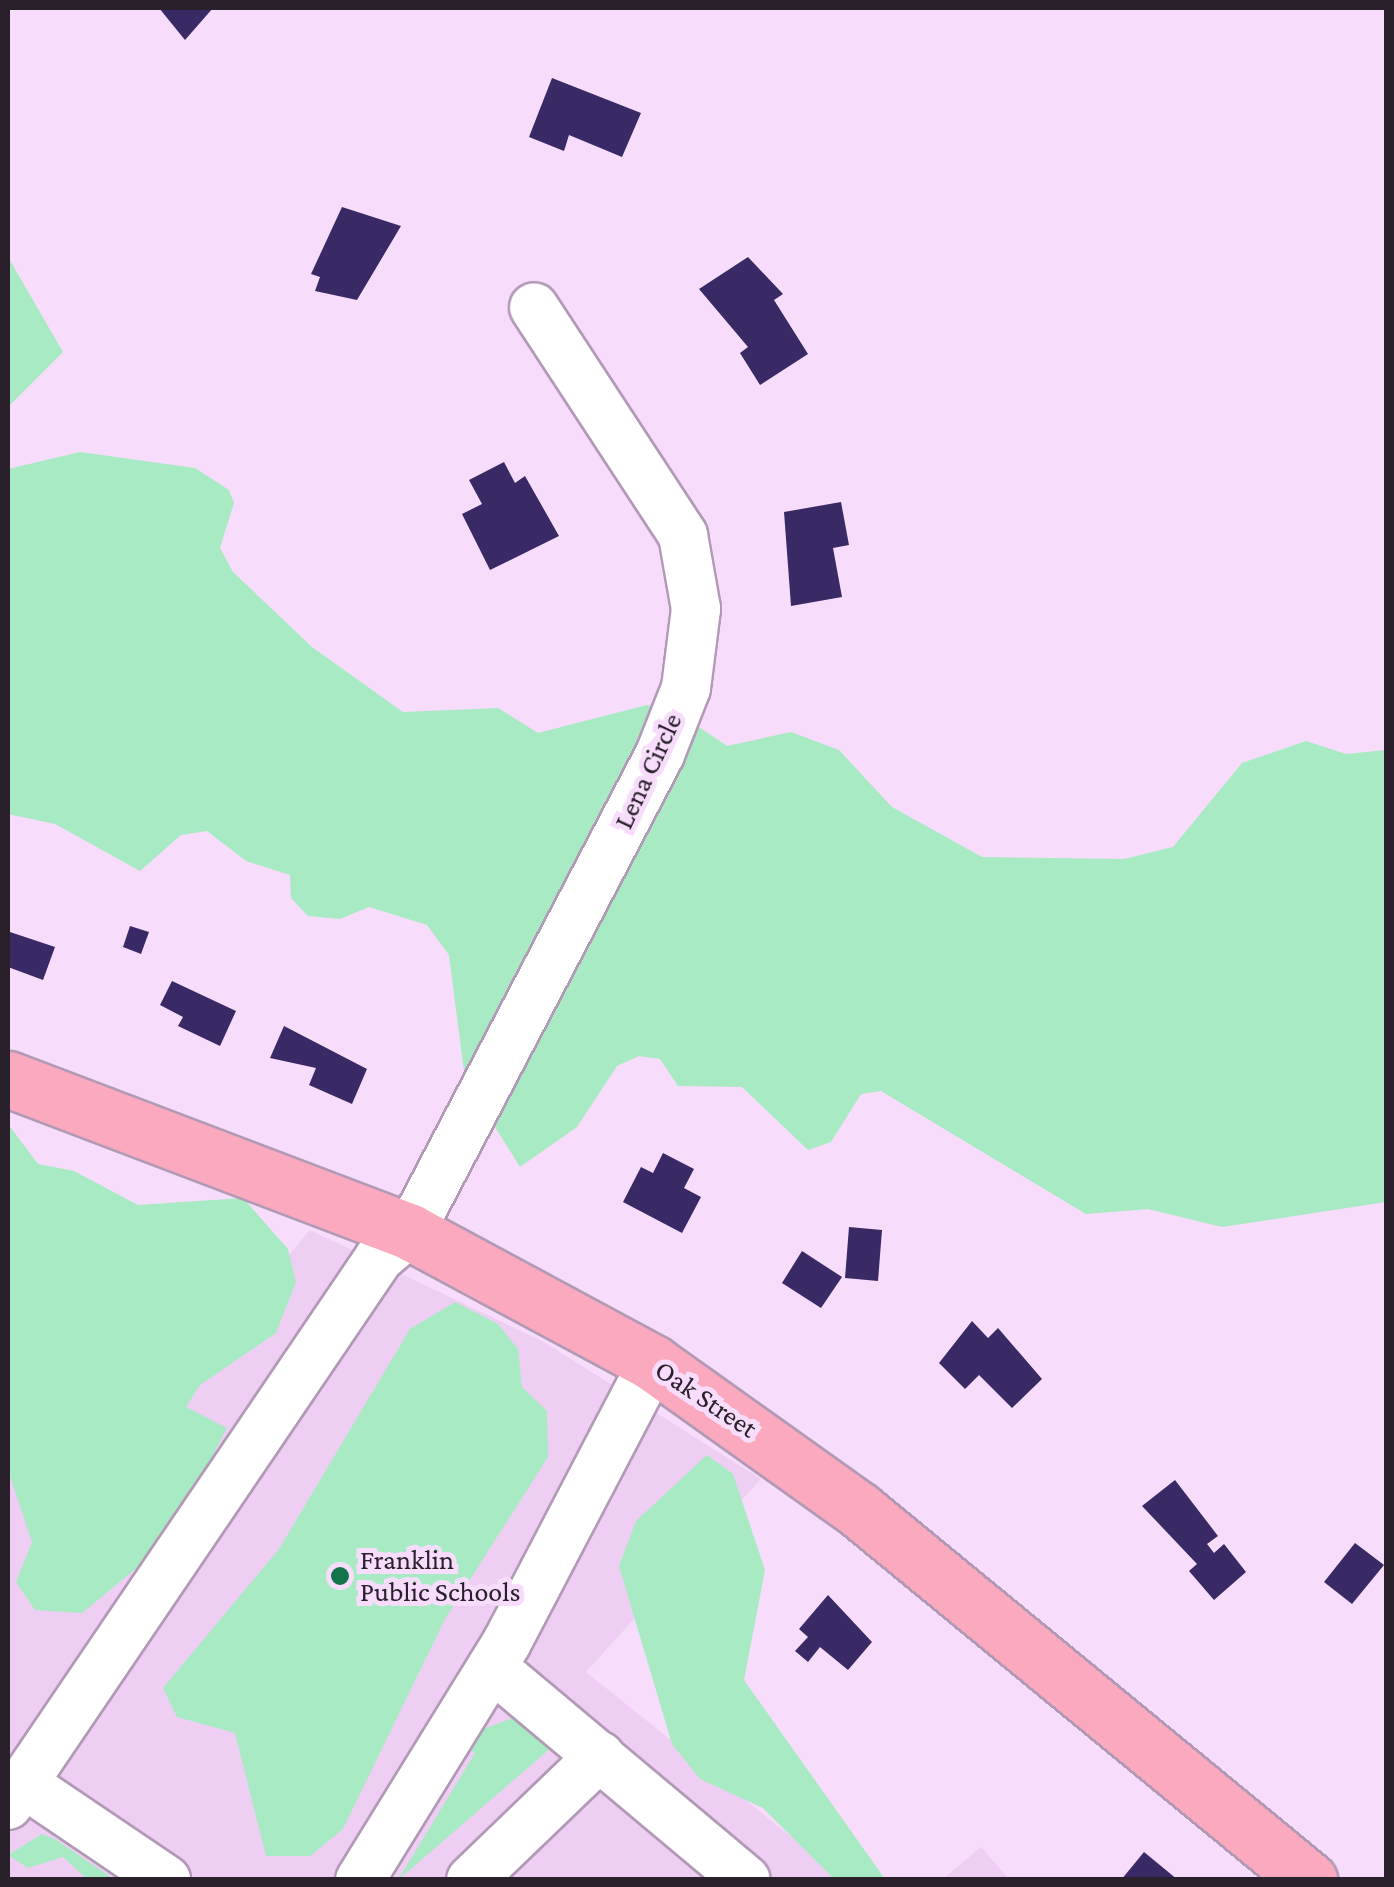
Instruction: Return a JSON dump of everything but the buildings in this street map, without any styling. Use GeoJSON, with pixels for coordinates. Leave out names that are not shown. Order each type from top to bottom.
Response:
{"type":"FeatureCollection","features":[{"type":"Feature","properties":{"kind":"main road","name":"Oak Street"},"geometry":{"type":"LineString","coordinates":[[8,1079],[410,1232],[653,1363],[859,1510],[1309,1880]]}},
{"type":"Feature","properties":{"kind":"street","name":"Lena Circle"},"geometry":{"type":"LineString","coordinates":[[15,1794],[379,1258],[410,1232],[660,754],[688,668],[696,609],[683,536],[534,307]]}},
{"type":"Feature","properties":{"kind":"street"},"geometry":{"type":"LineString","coordinates":[[360,1880],[492,1667],[653,1363]]}},
{"type":"Feature","properties":{"kind":"street"},"geometry":{"type":"LineString","coordinates":[[492,1667],[739,1877]]}},
{"type":"Feature","properties":{"kind":"street"},"geometry":{"type":"LineString","coordinates":[[470,1880],[600,1756]]}},
{"type":"Feature","properties":{"kind":"street"},"geometry":{"type":"LineString","coordinates":[[15,1794],[166,1880]]}},
{"type":"Feature","properties":{"kind":"shaded area","name":"Franklin Public Schools"},"geometry":{"type":"Polygon","coordinates":[[[310,1230],[544,1342],[761,1479],[586,1672],[844,1879],[8,1880],[8,1433],[127,1446],[310,1230]]]}},
{"type":"Feature","properties":{"kind":"shaded area"},"geometry":{"type":"Polygon","coordinates":[[[981,1847],[1009,1879],[943,1879],[981,1847]]]}},
{"type":"Feature","properties":{"kind":"green space"},"geometry":{"type":"Polygon","coordinates":[[[8,257],[63,352],[8,407],[8,257]]]}},
{"type":"Feature","properties":{"kind":"green space"},"geometry":{"type":"Polygon","coordinates":[[[80,452],[195,468],[229,490],[234,503],[220,548],[233,572],[312,647],[403,712],[498,708],[538,733],[647,705],[678,713],[727,746],[791,732],[839,750],[892,807],[982,857],[1124,859],[1173,847],[1242,763],[1306,741],[1346,754],[1386,750],[1386,1202],[1222,1227],[1148,1209],[1086,1214],[881,1091],[861,1094],[831,1142],[808,1150],[742,1087],[678,1086],[660,1059],[639,1056],[617,1066],[577,1127],[520,1167],[465,1079],[449,955],[427,925],[369,907],[340,919],[308,916],[291,898],[290,875],[246,861],[207,831],[181,835],[140,871],[55,824],[8,814],[8,469],[80,452]]]}},
{"type":"Feature","properties":{"kind":"green space"},"geometry":{"type":"Polygon","coordinates":[[[8,1124],[38,1164],[74,1171],[138,1205],[243,1198],[288,1249],[296,1282],[276,1333],[200,1385],[186,1407],[227,1428],[167,1543],[82,1613],[35,1610],[16,1582],[32,1542],[8,1470],[8,1124]]]}},
{"type":"Feature","properties":{"kind":"green space"},"geometry":{"type":"Polygon","coordinates":[[[455,1302],[498,1324],[518,1349],[522,1387],[547,1411],[548,1457],[445,1619],[343,1829],[310,1856],[266,1856],[235,1733],[177,1717],[163,1688],[279,1549],[410,1329],[455,1302]]]}},
{"type":"Feature","properties":{"kind":"green space"},"geometry":{"type":"Polygon","coordinates":[[[707,1455],[733,1474],[765,1570],[744,1680],[885,1879],[834,1879],[763,1808],[700,1779],[672,1744],[619,1566],[636,1521],[707,1455]]]}},
{"type":"Feature","properties":{"kind":"green space"},"geometry":{"type":"Polygon","coordinates":[[[515,1717],[572,1755],[568,1764],[551,1748],[398,1880],[475,1753],[466,1747],[475,1732],[515,1717]]]}},
{"type":"Feature","properties":{"kind":"green space"},"geometry":{"type":"Polygon","coordinates":[[[42,1834],[114,1879],[87,1879],[63,1857],[28,1868],[8,1855],[42,1834]]]}},
{"type":"Feature","properties":{"kind":"place","name":"Franklin Public Schools"},"geometry":{"type":"Point","coordinates":[340,1576]}}]}
